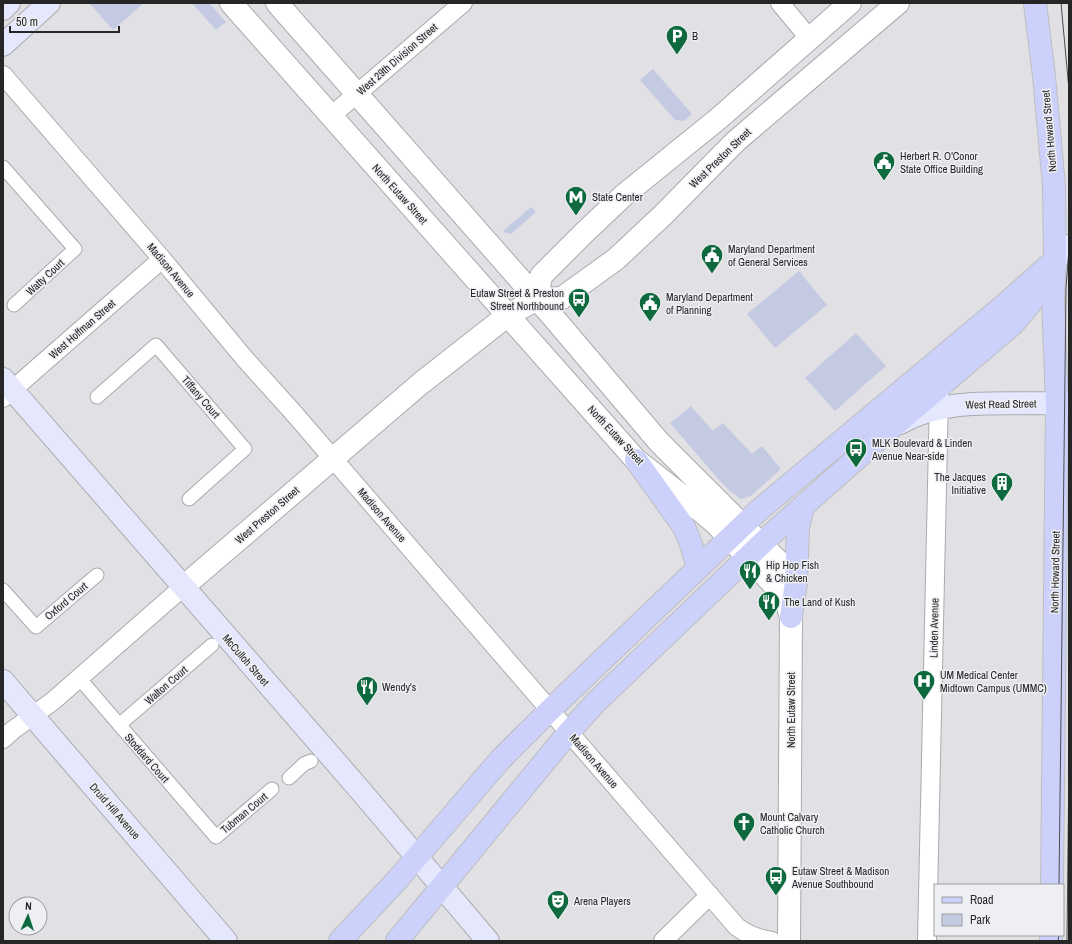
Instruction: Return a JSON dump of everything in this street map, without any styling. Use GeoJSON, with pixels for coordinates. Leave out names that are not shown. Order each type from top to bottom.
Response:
{"type":"FeatureCollection","features":[{"type":"Feature","properties":{"kind":"main road"},"geometry":{"type":"LineString","coordinates":[[3,9],[9,3]]}},
{"type":"Feature","properties":{"kind":"main road"},"geometry":{"type":"LineString","coordinates":[[3,45],[49,3]]}},
{"type":"Feature","properties":{"kind":"main road","name":"North Howard Street"},"geometry":{"type":"LineString","coordinates":[[1035,3],[1044,76],[1054,186],[1064,258],[1053,300],[1063,404],[1052,884]]}},
{"type":"Feature","properties":{"kind":"main road"},"geometry":{"type":"LineString","coordinates":[[397,941],[443,887],[569,732],[595,703],[803,506],[890,429],[1014,324],[1064,258]]}},
{"type":"Feature","properties":{"kind":"main road"},"geometry":{"type":"LineString","coordinates":[[340,941],[417,857],[500,760],[550,710],[736,532],[1002,307],[1064,258]]}},
{"type":"Feature","properties":{"kind":"main road","name":"McCulloh Street"},"geometry":{"type":"LineString","coordinates":[[6,389],[184,587],[488,941]]}},
{"type":"Feature","properties":{"kind":"main road","name":"West Read Street"},"geometry":{"type":"LineString","coordinates":[[890,429],[908,419],[955,405],[975,403],[1063,404]]}},
{"type":"Feature","properties":{"kind":"main road"},"geometry":{"type":"LineString","coordinates":[[636,460],[684,527],[698,568]]}},
{"type":"Feature","properties":{"kind":"main road"},"geometry":{"type":"LineString","coordinates":[[791,617],[796,582],[798,528],[803,506]]}},
{"type":"Feature","properties":{"kind":"main road","name":"Druid Hill Avenue"},"geometry":{"type":"LineString","coordinates":[[3,681],[226,941]]}},
{"type":"Feature","properties":{"kind":"street","name":"North Eutaw Street"},"geometry":{"type":"LineString","coordinates":[[231,3],[636,460],[714,522],[736,532]]}},
{"type":"Feature","properties":{"kind":"street","name":"North Eutaw Street"},"geometry":{"type":"LineString","coordinates":[[277,3],[537,299],[736,532],[754,551],[786,601],[791,617],[789,941]]}},
{"type":"Feature","properties":{"kind":"street"},"geometry":{"type":"LineString","coordinates":[[780,3],[809,38]]}},
{"type":"Feature","properties":{"kind":"street"},"geometry":{"type":"LineString","coordinates":[[537,299],[541,276],[624,195],[718,119],[850,3]]}},
{"type":"Feature","properties":{"kind":"street","name":"West Preston Street"},"geometry":{"type":"LineString","coordinates":[[3,740],[13,730],[53,701],[420,384],[508,315],[537,299],[562,298],[616,259],[663,215],[736,141],[898,3]]}},
{"type":"Feature","properties":{"kind":"street","name":"West 29th Division Street"},"geometry":{"type":"LineString","coordinates":[[331,116],[455,6]]}},
{"type":"Feature","properties":{"kind":"street","name":"Madison Avenue"},"geometry":{"type":"LineString","coordinates":[[3,75],[162,259],[245,359],[333,458],[737,927],[758,939],[772,941]]}},
{"type":"Feature","properties":{"kind":"street","name":"Watty Court"},"geometry":{"type":"LineString","coordinates":[[3,167],[75,249],[14,305]]}},
{"type":"Feature","properties":{"kind":"street","name":"West Hoffman Street"},"geometry":{"type":"LineString","coordinates":[[6,389],[162,259]]}},
{"type":"Feature","properties":{"kind":"street","name":"Tiffany Court"},"geometry":{"type":"LineString","coordinates":[[97,397],[156,345],[245,449],[189,499]]}},
{"type":"Feature","properties":{"kind":"street","name":"Linden Avenue"},"geometry":{"type":"LineString","coordinates":[[927,941],[940,388]]}},
{"type":"Feature","properties":{"kind":"street","name":"North Eutaw Street"},"geometry":{"type":"LineString","coordinates":[[754,551],[784,566],[796,582]]}},
{"type":"Feature","properties":{"kind":"street","name":"Oxford Court"},"geometry":{"type":"LineString","coordinates":[[3,590],[36,627],[97,575]]}},
{"type":"Feature","properties":{"kind":"street","name":"Walton Court"},"geometry":{"type":"LineString","coordinates":[[119,725],[212,646]]}},
{"type":"Feature","properties":{"kind":"street","name":"Stoddard Court"},"geometry":{"type":"LineString","coordinates":[[79,678],[216,837]]}},
{"type":"Feature","properties":{"kind":"street"},"geometry":{"type":"LineString","coordinates":[[288,778],[304,764],[311,761]]}},
{"type":"Feature","properties":{"kind":"street","name":"Tubman Court"},"geometry":{"type":"LineString","coordinates":[[216,837],[272,789]]}},
{"type":"Feature","properties":{"kind":"street"},"geometry":{"type":"LineString","coordinates":[[663,941],[710,895]]}},
{"type":"Feature","properties":{"kind":"green space"},"geometry":{"type":"Polygon","coordinates":[[[89,3],[144,3],[113,30],[89,3]]]}},
{"type":"Feature","properties":{"kind":"green space"},"geometry":{"type":"Polygon","coordinates":[[[192,3],[209,3],[226,22],[216,30],[192,3]]]}},
{"type":"Feature","properties":{"kind":"green space"},"geometry":{"type":"Polygon","coordinates":[[[653,69],[692,114],[684,121],[675,120],[640,80],[653,69]]]}},
{"type":"Feature","properties":{"kind":"green space"},"geometry":{"type":"Polygon","coordinates":[[[531,207],[536,212],[511,234],[503,231],[531,207]]]}},
{"type":"Feature","properties":{"kind":"green space"},"geometry":{"type":"Polygon","coordinates":[[[799,271],[827,305],[775,348],[747,314],[799,271]]]}},
{"type":"Feature","properties":{"kind":"green space"},"geometry":{"type":"Polygon","coordinates":[[[856,333],[886,366],[835,411],[805,378],[856,333]]]}},
{"type":"Feature","properties":{"kind":"green space"},"geometry":{"type":"Polygon","coordinates":[[[691,406],[712,430],[723,423],[752,454],[762,446],[781,469],[751,496],[741,499],[731,492],[670,423],[691,406]]]}},
{"type":"Feature","properties":{"kind":"tram line"},"geometry":{"type":"LineString","coordinates":[[1061,3],[1069,90]]}},
{"type":"Feature","properties":{"kind":"tram line"},"geometry":{"type":"LineString","coordinates":[[1059,884],[1066,288],[1069,248]]}},
{"type":"Feature","properties":{"kind":"tram line"},"geometry":{"type":"LineString","coordinates":[[1067,941],[1069,759]]}},
{"type":"Feature","properties":{"kind":"tram line"},"geometry":{"type":"LineString","coordinates":[[1058,941],[1059,936]]}},
{"type":"Feature","properties":{"kind":"place","name":"B"},"geometry":{"type":"Point","coordinates":[677,56]}},
{"type":"Feature","properties":{"kind":"place","name":"Herbert R. O'Conor State Office Building"},"geometry":{"type":"Point","coordinates":[884,182]}},
{"type":"Feature","properties":{"kind":"place","name":"State Center"},"geometry":{"type":"Point","coordinates":[576,216]}},
{"type":"Feature","properties":{"kind":"place","name":"Maryland Department of General Services"},"geometry":{"type":"Point","coordinates":[712,274]}},
{"type":"Feature","properties":{"kind":"place","name":"Eutaw Street & Preston Street Northbound"},"geometry":{"type":"Point","coordinates":[579,318]}},
{"type":"Feature","properties":{"kind":"place","name":"Maryland Department of Planning"},"geometry":{"type":"Point","coordinates":[650,322]}},
{"type":"Feature","properties":{"kind":"place","name":"MLK Boulevard & Linden Avenue Near-side"},"geometry":{"type":"Point","coordinates":[856,468]}},
{"type":"Feature","properties":{"kind":"place","name":"The Jacques Initiative"},"geometry":{"type":"Point","coordinates":[1002,502]}},
{"type":"Feature","properties":{"kind":"place","name":"Hip Hop Fish & Chicken"},"geometry":{"type":"Point","coordinates":[750,590]}},
{"type":"Feature","properties":{"kind":"place","name":"The Land of Kush"},"geometry":{"type":"Point","coordinates":[769,622]}},
{"type":"Feature","properties":{"kind":"place","name":"UM Medical Center Midtown Campus (UMMC)"},"geometry":{"type":"Point","coordinates":[924,700]}},
{"type":"Feature","properties":{"kind":"place","name":"Wendy's"},"geometry":{"type":"Point","coordinates":[367,706]}},
{"type":"Feature","properties":{"kind":"place","name":"Mount Calvary Catholic Church"},"geometry":{"type":"Point","coordinates":[744,842]}},
{"type":"Feature","properties":{"kind":"place","name":"Eutaw Street & Madison Avenue Southbound"},"geometry":{"type":"Point","coordinates":[776,896]}},
{"type":"Feature","properties":{"kind":"place","name":"Arena Players"},"geometry":{"type":"Point","coordinates":[558,920]}}]}
